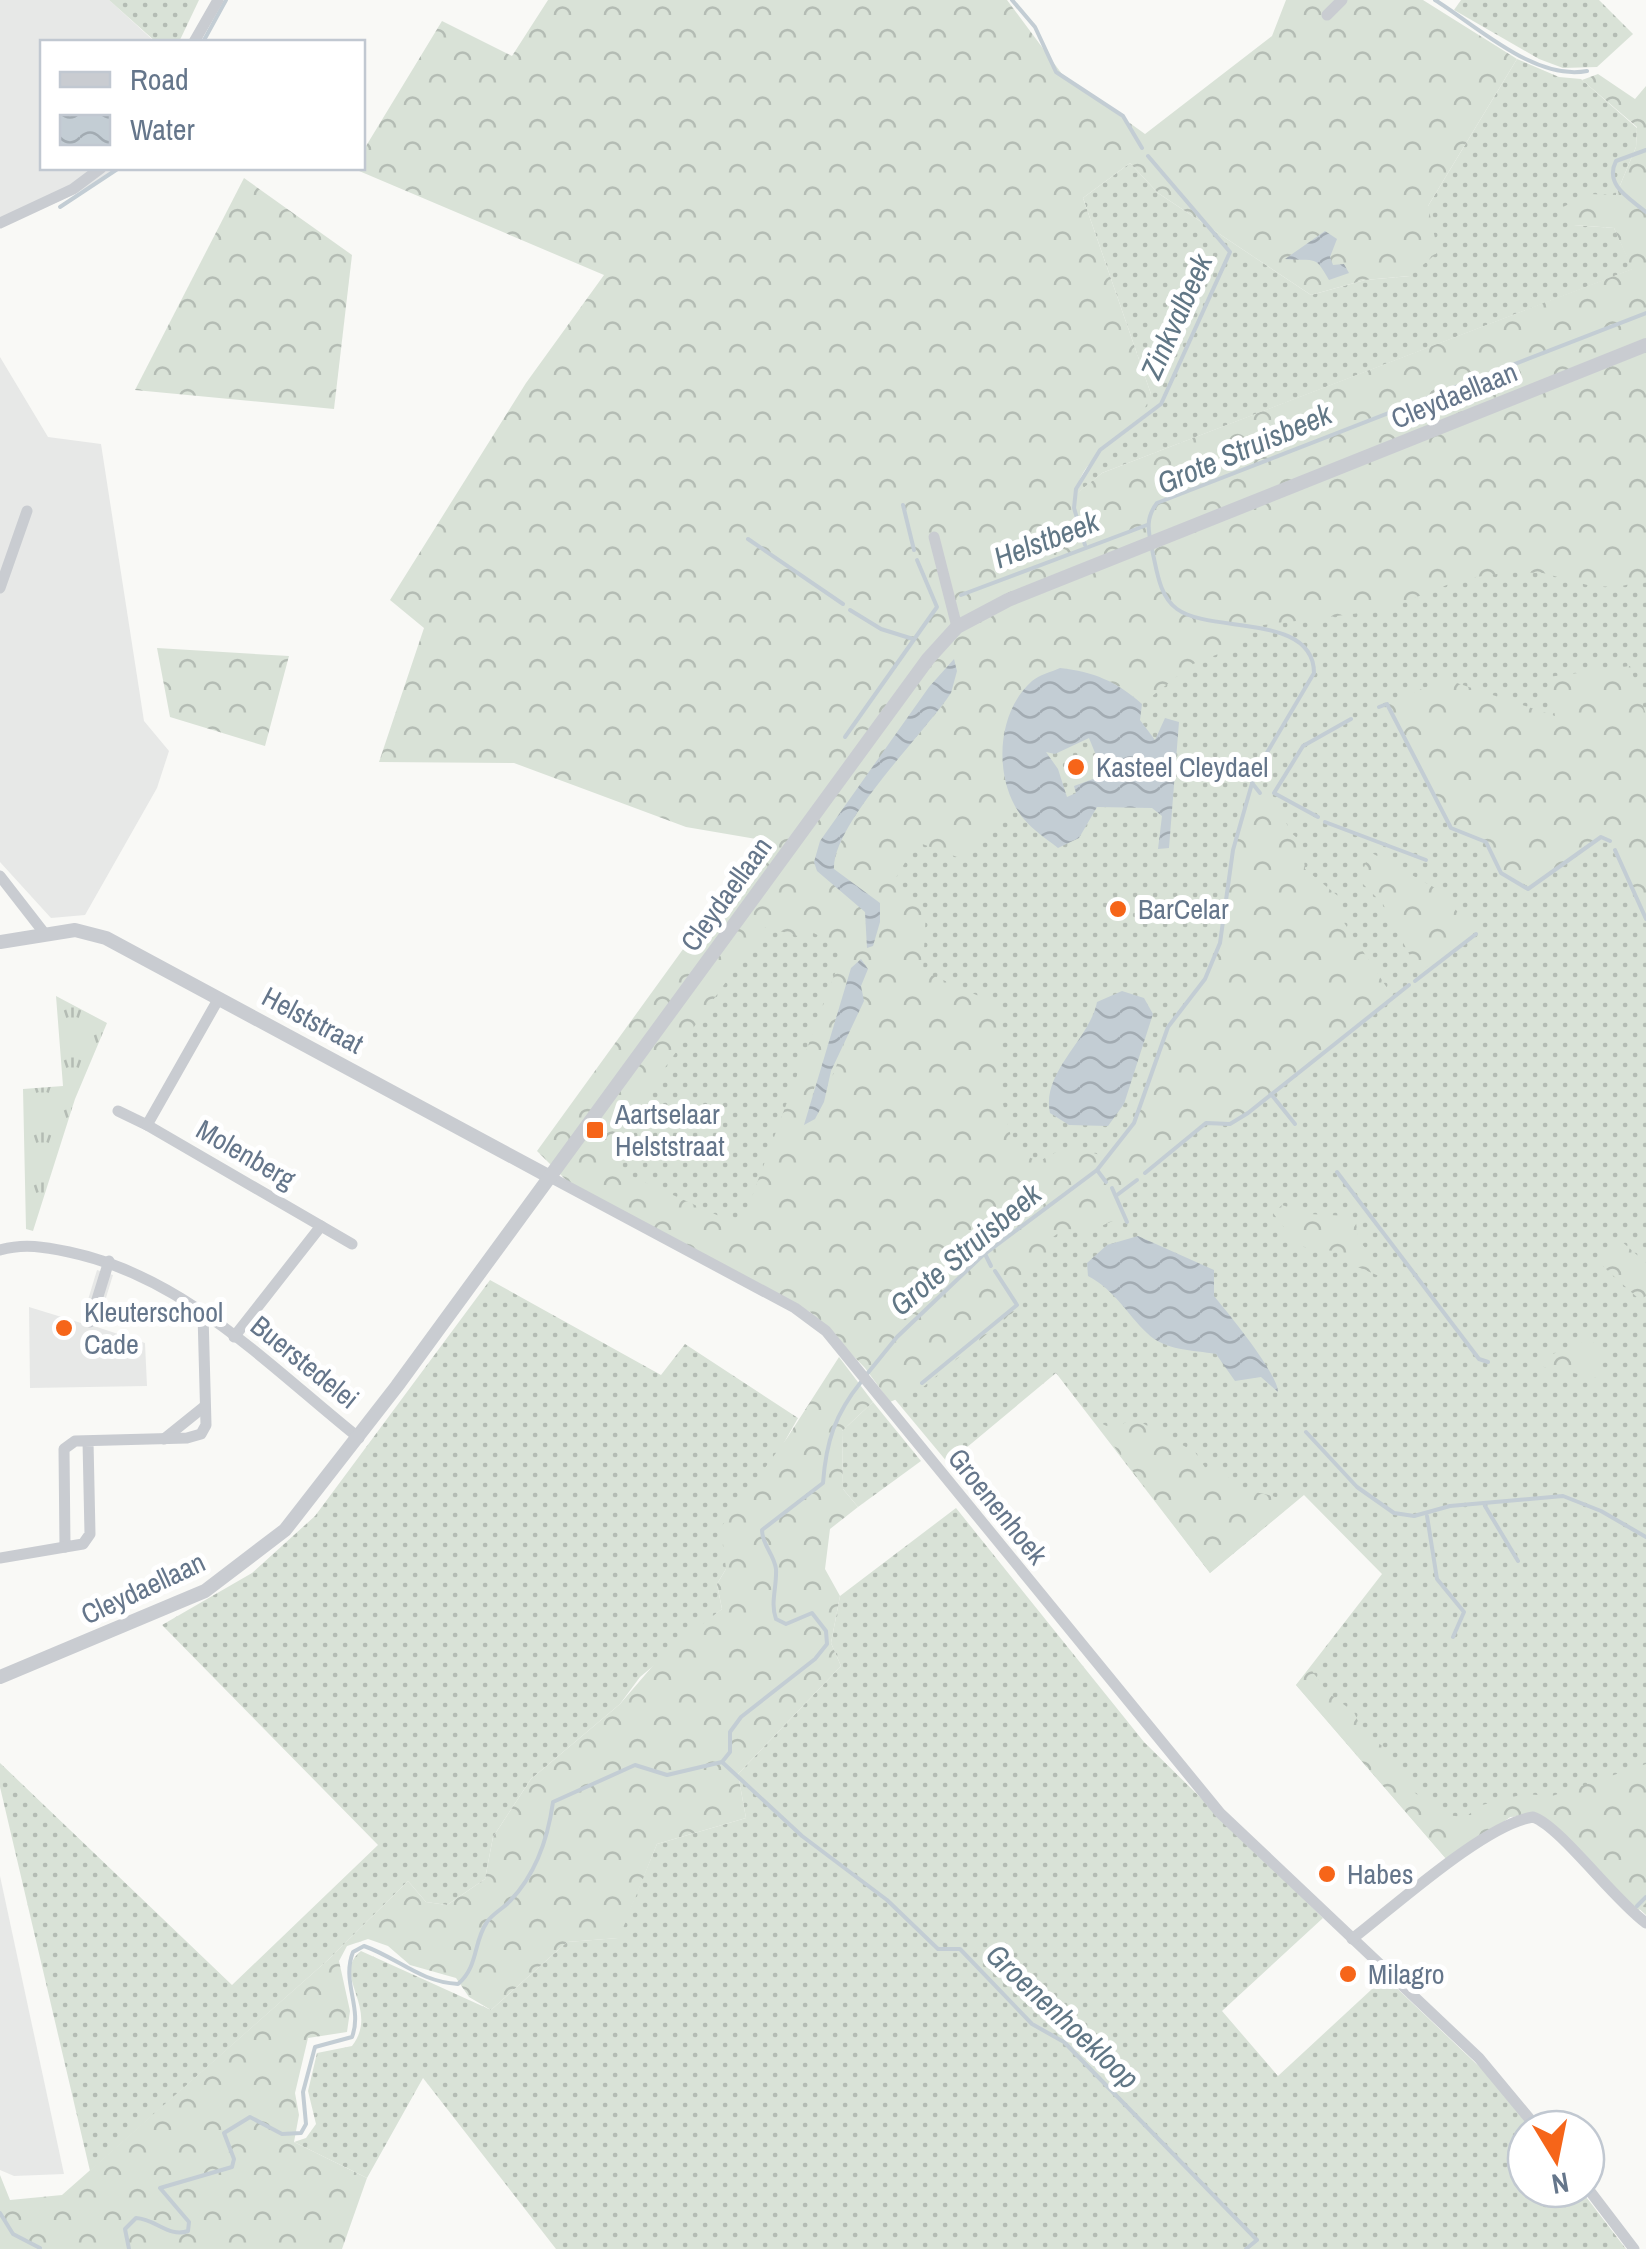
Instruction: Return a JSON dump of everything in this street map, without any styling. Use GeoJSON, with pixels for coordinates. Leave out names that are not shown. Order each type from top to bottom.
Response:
{"type":"FeatureCollection","features":[{"type":"Feature","properties":{"kind":"street"},"geometry":{"type":"LineString","coordinates":[[195,40],[218,0]]}},
{"type":"Feature","properties":{"kind":"street"},"geometry":{"type":"LineString","coordinates":[[1326,15],[1342,0]]}},
{"type":"Feature","properties":{"kind":"street"},"geometry":{"type":"LineString","coordinates":[[0,223],[73,189],[98,170]]}},
{"type":"Feature","properties":{"kind":"street","name":"Cleydaellaan"},"geometry":{"type":"LineString","coordinates":[[0,1678],[166,1609],[243,1566],[285,1530],[359,1438],[928,659],[957,627],[992,607],[1160,538],[1646,345]]}},
{"type":"Feature","properties":{"kind":"street"},"geometry":{"type":"LineString","coordinates":[[0,588],[26,512]]}},
{"type":"Feature","properties":{"kind":"street"},"geometry":{"type":"LineString","coordinates":[[934,537],[957,627]]}},
{"type":"Feature","properties":{"kind":"street"},"geometry":{"type":"LineString","coordinates":[[0,876],[45,934]]}},
{"type":"Feature","properties":{"kind":"street","name":"Helststraat"},"geometry":{"type":"LineString","coordinates":[[0,942],[89,932],[550,1177]]}},
{"type":"Feature","properties":{"kind":"street"},"geometry":{"type":"LineString","coordinates":[[147,1125],[219,998]]}},
{"type":"Feature","properties":{"kind":"street","name":"Molenberg"},"geometry":{"type":"LineString","coordinates":[[118,1111],[352,1244]]}},
{"type":"Feature","properties":{"kind":"street","name":"Groenenhoek"},"geometry":{"type":"LineString","coordinates":[[550,1177],[807,1316],[872,1388],[1166,1753],[1220,1813],[1479,2058],[1521,2109]]}},
{"type":"Feature","properties":{"kind":"street"},"geometry":{"type":"LineString","coordinates":[[234,1336],[321,1226]]}},
{"type":"Feature","properties":{"kind":"street","name":"Buerstedelei"},"geometry":{"type":"LineString","coordinates":[[0,1250],[31,1245],[109,1261],[174,1292],[359,1438]]}},
{"type":"Feature","properties":{"kind":"street"},"geometry":{"type":"LineString","coordinates":[[90,1322],[109,1261]]}},
{"type":"Feature","properties":{"kind":"street"},"geometry":{"type":"LineString","coordinates":[[65,1547],[64,1450],[75,1441],[201,1434],[206,1426],[203,1314]]}},
{"type":"Feature","properties":{"kind":"street"},"geometry":{"type":"LineString","coordinates":[[164,1438],[205,1406]]}},
{"type":"Feature","properties":{"kind":"street"},"geometry":{"type":"LineString","coordinates":[[0,1558],[83,1544],[90,1534],[88,1441]]}},
{"type":"Feature","properties":{"kind":"street"},"geometry":{"type":"LineString","coordinates":[[1352,1939],[1482,1840],[1513,1822],[1532,1817],[1554,1829],[1621,1905],[1646,1923]]}},
{"type":"Feature","properties":{"kind":"street"},"geometry":{"type":"LineString","coordinates":[[1604,2209],[1634,2249]]}},
{"type":"Feature","properties":{"kind":"shaded area"},"geometry":{"type":"Polygon","coordinates":[[[0,0],[109,0],[153,40],[40,40],[40,170],[116,170],[77,193],[0,228],[0,0]]]}},
{"type":"Feature","properties":{"kind":"shaded area"},"geometry":{"type":"Polygon","coordinates":[[[0,357],[48,437],[101,444],[144,721],[169,751],[157,788],[85,915],[51,918],[0,862],[0,357]]]}},
{"type":"Feature","properties":{"kind":"shaded area","name":"Kleuterschool Cade"},"geometry":{"type":"Polygon","coordinates":[[[97,1270],[113,1275],[97,1327],[145,1343],[147,1386],[30,1388],[29,1307],[81,1323],[97,1270]]]}},
{"type":"Feature","properties":{"kind":"shaded area"},"geometry":{"type":"Polygon","coordinates":[[[0,1876],[64,2174],[14,2176],[0,2170],[0,1876]]]}},
{"type":"Feature","properties":{"kind":"green space"},"geometry":{"type":"Polygon","coordinates":[[[109,0],[199,0],[180,40],[154,40],[109,0]]]}},
{"type":"Feature","properties":{"kind":"green space"},"geometry":{"type":"Polygon","coordinates":[[[548,0],[1007,0],[1062,74],[1145,134],[1272,36],[1286,0],[1423,0],[1517,59],[1428,206],[1438,252],[1410,276],[1365,280],[1311,295],[1158,193],[1130,163],[1083,198],[1151,394],[1135,421],[1089,465],[1076,494],[1102,473],[1632,269],[1614,228],[1574,225],[1563,207],[1589,194],[1616,195],[1636,147],[1637,127],[1582,80],[1598,74],[1635,99],[1646,86],[1646,580],[1618,587],[1591,586],[1543,573],[1511,572],[1462,579],[1384,610],[1253,628],[1236,647],[1193,664],[1142,704],[1121,686],[1016,701],[1004,756],[1007,782],[1017,810],[990,820],[984,838],[957,857],[917,842],[893,883],[926,909],[923,971],[1001,1006],[998,1063],[1005,1111],[1015,1150],[1039,1162],[1072,1149],[1108,1159],[1134,1123],[1168,1027],[1205,979],[1220,943],[1233,850],[1251,785],[1282,812],[1290,832],[1302,842],[1305,869],[1338,896],[1343,921],[1393,997],[1248,1113],[1230,1124],[1206,1124],[1117,1195],[1127,1222],[1115,1220],[1092,1230],[1064,1229],[1053,1237],[1052,1248],[1024,1272],[1017,1309],[922,1388],[890,1402],[865,1368],[810,1312],[574,1188],[537,1151],[762,840],[686,827],[514,763],[379,762],[424,628],[390,600],[526,383],[604,275],[357,170],[365,170],[365,148],[442,21],[512,56],[548,0]],[[955,679],[937,680],[929,687],[816,852],[865,912],[867,938],[880,903],[834,868],[838,849],[864,803],[951,694],[955,679]],[[765,927],[659,1076],[618,1170],[741,1226],[844,949],[808,930],[805,938],[765,927]],[[850,975],[805,1117],[824,1096],[863,1001],[850,975]]]}},
{"type":"Feature","properties":{"kind":"green space"},"geometry":{"type":"Polygon","coordinates":[[[1461,0],[1599,0],[1633,34],[1597,67],[1563,68],[1539,59],[1454,10],[1461,0]]]}},
{"type":"Feature","properties":{"kind":"green space"},"geometry":{"type":"Polygon","coordinates":[[[1517,59],[1559,77],[1581,79],[1637,128],[1636,147],[1616,195],[1594,196],[1574,225],[1614,228],[1633,269],[1102,473],[1074,496],[1100,450],[1151,394],[1083,198],[1130,163],[1158,193],[1311,295],[1365,280],[1410,276],[1428,206],[1517,59]]]}},
{"type":"Feature","properties":{"kind":"green space"},"geometry":{"type":"Polygon","coordinates":[[[244,178],[352,255],[334,409],[135,390],[244,178]]]}},
{"type":"Feature","properties":{"kind":"green space"},"geometry":{"type":"Polygon","coordinates":[[[1646,552],[1646,1915],[1534,1813],[1510,1817],[1448,1861],[1296,1685],[1382,1574],[1304,1495],[1210,1573],[1056,1373],[948,1463],[818,1307],[578,1184],[944,657],[1436,575],[1646,552]]]}},
{"type":"Feature","properties":{"kind":"green space"},"geometry":{"type":"Polygon","coordinates":[[[157,648],[289,656],[265,746],[170,717],[157,648]]]}},
{"type":"Feature","properties":{"kind":"green space"},"geometry":{"type":"Polygon","coordinates":[[[1630,666],[1646,715],[1646,919],[1607,838],[1584,847],[1532,888],[1501,873],[1486,842],[1451,828],[1387,704],[1445,679],[1555,716],[1548,677],[1630,666]]]}},
{"type":"Feature","properties":{"kind":"green space"},"geometry":{"type":"Polygon","coordinates":[[[1370,852],[1437,889],[1474,930],[1419,973],[1383,904],[1359,880],[1370,852]]]}},
{"type":"Feature","properties":{"kind":"green space"},"geometry":{"type":"Polygon","coordinates":[[[56,996],[107,1023],[75,1099],[33,1231],[26,1229],[23,1089],[63,1086],[56,996]]]}},
{"type":"Feature","properties":{"kind":"green space"},"geometry":{"type":"Polygon","coordinates":[[[1282,1205],[1309,1214],[1349,1216],[1356,1223],[1359,1241],[1398,1284],[1353,1265],[1340,1252],[1298,1246],[1273,1213],[1282,1205]]]}},
{"type":"Feature","properties":{"kind":"green space"},"geometry":{"type":"Polygon","coordinates":[[[1619,1239],[1646,1263],[1646,1296],[1640,1300],[1595,1259],[1619,1239]]]}},
{"type":"Feature","properties":{"kind":"green space"},"geometry":{"type":"Polygon","coordinates":[[[490,1280],[661,1375],[685,1344],[798,1418],[726,1545],[726,1569],[717,1584],[722,1609],[640,1677],[620,1704],[531,1779],[493,1837],[485,1879],[447,1905],[426,1902],[408,1881],[329,1959],[90,2171],[0,1787],[0,1763],[232,1985],[378,1845],[162,1625],[252,1573],[315,1516],[490,1280]]]}},
{"type":"Feature","properties":{"kind":"green space"},"geometry":{"type":"Polygon","coordinates":[[[1589,1340],[1601,1347],[1598,1378],[1539,1366],[1537,1360],[1589,1340]]]}},
{"type":"Feature","properties":{"kind":"green space"},"geometry":{"type":"Polygon","coordinates":[[[839,1357],[873,1402],[842,1431],[843,1489],[858,1507],[830,1529],[825,1569],[840,1596],[831,1643],[841,1666],[738,1774],[746,1818],[657,1844],[619,1938],[567,1942],[491,2010],[469,1997],[456,1978],[410,1965],[388,1946],[368,1939],[347,1946],[339,1961],[350,2011],[347,2032],[308,2038],[295,2093],[299,2115],[294,2142],[367,2178],[342,2249],[0,2249],[0,2175],[10,2200],[62,2195],[329,1959],[408,1881],[426,1902],[447,1905],[485,1879],[493,1837],[531,1779],[620,1704],[663,1654],[722,1609],[717,1584],[726,1569],[721,1527],[787,1438],[839,1357]]]}},
{"type":"Feature","properties":{"kind":"green space"},"geometry":{"type":"Polygon","coordinates":[[[873,1402],[921,1461],[858,1507],[843,1489],[842,1431],[873,1402]]]}},
{"type":"Feature","properties":{"kind":"green space"},"geometry":{"type":"Polygon","coordinates":[[[1135,1419],[1195,1452],[1208,1472],[1223,1474],[1244,1488],[1291,1505],[1210,1573],[1094,1420],[1111,1428],[1135,1419]]]}},
{"type":"Feature","properties":{"kind":"green space"},"geometry":{"type":"Polygon","coordinates":[[[956,1508],[1144,1742],[1323,1918],[1222,2011],[1278,2076],[1385,1977],[1487,2074],[1516,2109],[1506,2109],[1506,2209],[1595,2209],[1626,2249],[556,2249],[423,2078],[367,2178],[294,2142],[306,2138],[316,2124],[308,2091],[317,2053],[352,2046],[359,2032],[361,2018],[351,1971],[353,1960],[361,1951],[491,2010],[567,1942],[618,1938],[657,1844],[746,1818],[738,1774],[841,1666],[831,1643],[840,1596],[956,1508]]]}},
{"type":"Feature","properties":{"kind":"green space"},"geometry":{"type":"Polygon","coordinates":[[[1310,1668],[1328,1693],[1354,1712],[1363,1733],[1384,1747],[1406,1775],[1411,1790],[1445,1815],[1465,1817],[1482,1805],[1524,1794],[1552,1796],[1646,1764],[1646,1903],[1638,1911],[1534,1813],[1510,1817],[1448,1861],[1296,1685],[1310,1668]]]}},
{"type":"Feature","properties":{"kind":"water"},"geometry":{"type":"Polygon","coordinates":[[[1325,231],[1337,239],[1330,257],[1333,265],[1344,264],[1349,273],[1329,280],[1314,261],[1285,259],[1325,231]]]}},
{"type":"Feature","properties":{"kind":"water"},"geometry":{"type":"Polygon","coordinates":[[[954,659],[957,671],[951,693],[863,804],[837,850],[834,869],[880,903],[880,922],[873,946],[867,948],[865,912],[817,871],[814,862],[820,841],[929,687],[954,659]]]}},
{"type":"Feature","properties":{"kind":"water"},"geometry":{"type":"Polygon","coordinates":[[[1060,668],[1094,675],[1123,689],[1142,704],[1140,720],[1155,740],[1165,718],[1179,722],[1169,848],[1158,849],[1162,816],[1152,808],[1097,807],[1079,838],[1058,848],[1018,811],[1005,779],[1006,726],[1020,694],[1035,679],[1060,668]],[[1089,738],[1055,754],[1046,752],[1058,769],[1067,797],[1076,793],[1074,786],[1104,775],[1089,738]]]}},
{"type":"Feature","properties":{"kind":"water"},"geometry":{"type":"Polygon","coordinates":[[[861,959],[868,969],[861,986],[864,1001],[831,1071],[824,1102],[815,1119],[804,1125],[851,968],[861,959]]]}},
{"type":"Feature","properties":{"kind":"water"},"geometry":{"type":"Polygon","coordinates":[[[1122,991],[1144,998],[1153,1014],[1124,1104],[1108,1126],[1069,1125],[1050,1113],[1053,1084],[1093,1016],[1097,1002],[1122,991]]]}},
{"type":"Feature","properties":{"kind":"water"},"geometry":{"type":"Polygon","coordinates":[[[1138,1236],[1214,1270],[1214,1296],[1262,1358],[1278,1392],[1261,1377],[1235,1381],[1216,1354],[1180,1349],[1154,1339],[1113,1295],[1088,1276],[1087,1263],[1107,1245],[1138,1236]]]}},
{"type":"Feature","properties":{"kind":"waterway"},"geometry":{"type":"LineString","coordinates":[[204,40],[226,0]]}},
{"type":"Feature","properties":{"kind":"waterway","name":"Zinkvalbeek"},"geometry":{"type":"LineString","coordinates":[[1012,0],[1035,27],[1056,72],[1123,116],[1142,148]]}},
{"type":"Feature","properties":{"kind":"waterway"},"geometry":{"type":"LineString","coordinates":[[1435,0],[1527,60],[1567,72],[1587,71]]}},
{"type":"Feature","properties":{"kind":"waterway","name":"Grote Struisbeek"},"geometry":{"type":"LineString","coordinates":[[1646,150],[1616,161],[1613,170],[1620,190],[1646,212]]}},
{"type":"Feature","properties":{"kind":"waterway","name":"Zinkvalbeek"},"geometry":{"type":"LineString","coordinates":[[1085,545],[1074,508],[1076,489],[1100,450],[1161,404],[1230,252],[1148,156]]}},
{"type":"Feature","properties":{"kind":"waterway"},"geometry":{"type":"LineString","coordinates":[[60,207],[116,170]]}},
{"type":"Feature","properties":{"kind":"waterway","name":"Grote Struisbeek"},"geometry":{"type":"LineString","coordinates":[[867,1374],[897,1337],[982,1256],[1097,1170],[1134,1123],[1168,1027],[1205,979],[1220,943],[1233,850],[1255,773],[1314,673],[1310,654],[1297,641],[1280,633],[1193,616],[1171,604],[1160,584],[1149,533],[1150,515],[1157,503],[1646,313]]}},
{"type":"Feature","properties":{"kind":"waterway"},"geometry":{"type":"LineString","coordinates":[[903,505],[914,550]]}},
{"type":"Feature","properties":{"kind":"waterway","name":"Helstbeek"},"geometry":{"type":"LineString","coordinates":[[961,595],[1147,525]]}},
{"type":"Feature","properties":{"kind":"waterway"},"geometry":{"type":"LineString","coordinates":[[748,539],[843,604]]}},
{"type":"Feature","properties":{"kind":"waterway"},"geometry":{"type":"LineString","coordinates":[[845,737],[937,607],[917,560]]}},
{"type":"Feature","properties":{"kind":"waterway"},"geometry":{"type":"LineString","coordinates":[[850,610],[881,629],[913,639]]}},
{"type":"Feature","properties":{"kind":"waterway"},"geometry":{"type":"LineString","coordinates":[[1379,707],[1387,704],[1451,828],[1486,842],[1501,873],[1528,889],[1601,837],[1610,841]]}},
{"type":"Feature","properties":{"kind":"waterway"},"geometry":{"type":"LineString","coordinates":[[1318,817],[1274,793],[1303,746],[1351,719]]}},
{"type":"Feature","properties":{"kind":"waterway"},"geometry":{"type":"LineString","coordinates":[[1252,783],[1260,793]]}},
{"type":"Feature","properties":{"kind":"waterway"},"geometry":{"type":"LineString","coordinates":[[1325,822],[1426,860]]}},
{"type":"Feature","properties":{"kind":"waterway"},"geometry":{"type":"LineString","coordinates":[[1615,850],[1646,919]]}},
{"type":"Feature","properties":{"kind":"waterway"},"geometry":{"type":"LineString","coordinates":[[1415,981],[1476,934]]}},
{"type":"Feature","properties":{"kind":"waterway"},"geometry":{"type":"LineString","coordinates":[[1145,1173],[1206,1123],[1230,1124],[1248,1113],[1409,985]]}},
{"type":"Feature","properties":{"kind":"waterway"},"geometry":{"type":"LineString","coordinates":[[1271,1094],[1295,1124]]}},
{"type":"Feature","properties":{"kind":"waterway"},"geometry":{"type":"LineString","coordinates":[[1097,1170],[1106,1182]]}},
{"type":"Feature","properties":{"kind":"waterway"},"geometry":{"type":"LineString","coordinates":[[1337,1172],[1479,1359],[1488,1362]]}},
{"type":"Feature","properties":{"kind":"waterway"},"geometry":{"type":"LineString","coordinates":[[1117,1195],[1137,1180]]}},
{"type":"Feature","properties":{"kind":"waterway"},"geometry":{"type":"LineString","coordinates":[[1112,1188],[1127,1222]]}},
{"type":"Feature","properties":{"kind":"waterway"},"geometry":{"type":"LineString","coordinates":[[985,1254],[991,1266]]}},
{"type":"Feature","properties":{"kind":"waterway"},"geometry":{"type":"LineString","coordinates":[[922,1383],[1017,1305],[995,1271]]}},
{"type":"Feature","properties":{"kind":"waterway","name":"Grote Struisbeek"},"geometry":{"type":"LineString","coordinates":[[129,2249],[125,2229],[136,2218],[175,2232],[188,2231],[189,2222],[160,2188],[232,2167],[234,2159],[224,2133],[250,2117],[282,2134],[301,2133],[306,2124],[303,2092],[315,2047],[352,2037],[355,2016],[349,1974],[353,1952],[364,1946],[421,1974],[458,1984],[473,1962],[487,1922],[519,1890],[534,1867],[553,1802],[635,1765],[667,1775],[722,1762],[730,1752],[730,1732],[741,1717],[815,1659],[827,1644],[826,1631],[812,1613],[786,1624],[776,1619],[776,1569],[762,1530],[823,1483],[833,1429],[861,1382]]}},
{"type":"Feature","properties":{"kind":"waterway"},"geometry":{"type":"LineString","coordinates":[[1306,1432],[1357,1487],[1394,1513],[1414,1516],[1450,1506],[1563,1496],[1601,1511],[1646,1537]]}},
{"type":"Feature","properties":{"kind":"waterway"},"geometry":{"type":"LineString","coordinates":[[1485,1506],[1518,1561]]}},
{"type":"Feature","properties":{"kind":"waterway"},"geometry":{"type":"LineString","coordinates":[[1427,1516],[1437,1579],[1464,1612],[1453,1637]]}},
{"type":"Feature","properties":{"kind":"waterway","name":"Groenenhoekloop"},"geometry":{"type":"LineString","coordinates":[[722,1762],[802,1836],[887,1900],[938,1949],[960,1949],[1032,2024],[1064,2042],[1257,2240],[1246,2249]]}},
{"type":"Feature","properties":{"kind":"waterway"},"geometry":{"type":"LineString","coordinates":[[1637,1906],[1646,1897]]}},
{"type":"Feature","properties":{"kind":"waterway","name":"Grote Struisbeek"},"geometry":{"type":"LineString","coordinates":[[0,2213],[13,2234],[40,2248]]}},
{"type":"Feature","properties":{"kind":"place","name":"Kasteel Cleydael"},"geometry":{"type":"Point","coordinates":[1076,767]}},
{"type":"Feature","properties":{"kind":"place","name":"BarCelar"},"geometry":{"type":"Point","coordinates":[1118,909]}},
{"type":"Feature","properties":{"kind":"place","name":"Aartselaar Helststraat"},"geometry":{"type":"Point","coordinates":[595,1130]}},
{"type":"Feature","properties":{"kind":"place","name":"Kleuterschool Cade"},"geometry":{"type":"Point","coordinates":[64,1328]}},
{"type":"Feature","properties":{"kind":"place","name":"Habes"},"geometry":{"type":"Point","coordinates":[1327,1874]}},
{"type":"Feature","properties":{"kind":"place","name":"Milagro"},"geometry":{"type":"Point","coordinates":[1348,1974]}}]}
